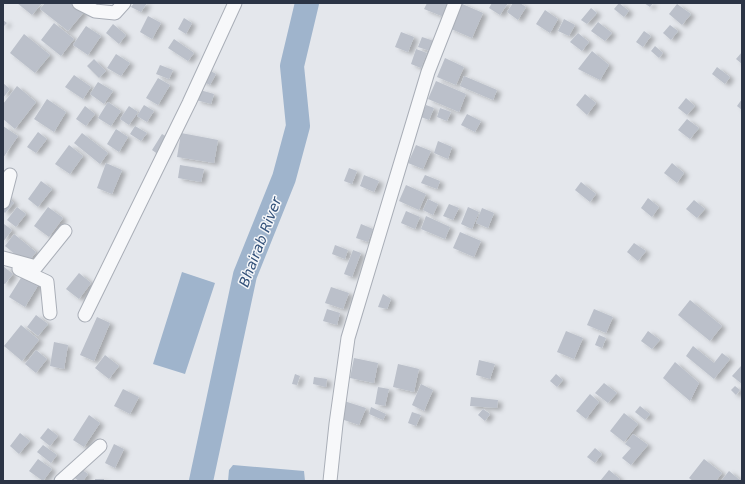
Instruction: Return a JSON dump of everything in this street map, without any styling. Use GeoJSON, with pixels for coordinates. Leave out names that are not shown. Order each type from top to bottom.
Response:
{"type":"FeatureCollection","features":[{"type":"Feature","properties":{"kind":"street"},"geometry":{"type":"LineString","coordinates":[[79,3],[96,11],[115,13],[124,3]]}},
{"type":"Feature","properties":{"kind":"street"},"geometry":{"type":"LineString","coordinates":[[85,315],[189,103],[235,3]]}},
{"type":"Feature","properties":{"kind":"street"},"geometry":{"type":"LineString","coordinates":[[330,481],[348,338],[428,72],[455,3]]}},
{"type":"Feature","properties":{"kind":"street"},"geometry":{"type":"LineString","coordinates":[[3,202],[10,175]]}},
{"type":"Feature","properties":{"kind":"street"},"geometry":{"type":"LineString","coordinates":[[3,260],[36,267],[65,231]]}},
{"type":"Feature","properties":{"kind":"street"},"geometry":{"type":"LineString","coordinates":[[3,260],[47,282],[50,313]]}},
{"type":"Feature","properties":{"kind":"street"},"geometry":{"type":"LineString","coordinates":[[61,481],[100,446]]}},
{"type":"Feature","properties":{"kind":"water"},"geometry":{"type":"Polygon","coordinates":[[[182,272],[215,283],[185,374],[153,364],[182,272]]]}},
{"type":"Feature","properties":{"kind":"water"},"geometry":{"type":"Polygon","coordinates":[[[233,465],[304,471],[305,481],[228,481],[229,470],[233,465]]]}},
{"type":"Feature","properties":{"kind":"building"},"geometry":{"type":"Polygon","coordinates":[[[17,3],[42,3],[32,15],[17,3]]]}},
{"type":"Feature","properties":{"kind":"building"},"geometry":{"type":"Polygon","coordinates":[[[45,3],[73,3],[84,12],[68,31],[40,9],[45,3]]]}},
{"type":"Feature","properties":{"kind":"building"},"geometry":{"type":"Polygon","coordinates":[[[134,3],[147,3],[141,12],[131,7],[134,3]]]}},
{"type":"Feature","properties":{"kind":"building"},"geometry":{"type":"Polygon","coordinates":[[[427,3],[449,3],[444,17],[424,9],[427,3]]]}},
{"type":"Feature","properties":{"kind":"building"},"geometry":{"type":"Polygon","coordinates":[[[460,3],[483,13],[472,38],[449,28],[460,3]]]}},
{"type":"Feature","properties":{"kind":"building"},"geometry":{"type":"Polygon","coordinates":[[[492,3],[508,3],[500,15],[489,8],[492,3]]]}},
{"type":"Feature","properties":{"kind":"building"},"geometry":{"type":"Polygon","coordinates":[[[513,3],[520,3],[526,7],[518,20],[507,12],[513,3]]]}},
{"type":"Feature","properties":{"kind":"building"},"geometry":{"type":"Polygon","coordinates":[[[619,3],[629,11],[624,17],[614,9],[619,3]]]}},
{"type":"Feature","properties":{"kind":"building"},"geometry":{"type":"Polygon","coordinates":[[[644,3],[653,3],[650,7],[644,3]]]}},
{"type":"Feature","properties":{"kind":"building"},"geometry":{"type":"Polygon","coordinates":[[[677,4],[691,14],[682,25],[669,14],[677,4]]]}},
{"type":"Feature","properties":{"kind":"building"},"geometry":{"type":"Polygon","coordinates":[[[591,8],[597,13],[587,24],[581,20],[591,8]]]}},
{"type":"Feature","properties":{"kind":"building"},"geometry":{"type":"Polygon","coordinates":[[[545,10],[558,19],[550,33],[536,24],[545,10]]]}},
{"type":"Feature","properties":{"kind":"building"},"geometry":{"type":"Polygon","coordinates":[[[148,16],[161,23],[152,39],[140,32],[148,16]]]}},
{"type":"Feature","properties":{"kind":"building"},"geometry":{"type":"Polygon","coordinates":[[[184,18],[192,23],[186,34],[178,29],[184,18]]]}},
{"type":"Feature","properties":{"kind":"building"},"geometry":{"type":"Polygon","coordinates":[[[564,19],[575,25],[569,36],[558,31],[564,19]]]}},
{"type":"Feature","properties":{"kind":"building"},"geometry":{"type":"Polygon","coordinates":[[[3,20],[7,23],[3,27],[3,20]]]}},
{"type":"Feature","properties":{"kind":"building"},"geometry":{"type":"Polygon","coordinates":[[[598,22],[612,33],[605,41],[591,31],[598,22]]]}},
{"type":"Feature","properties":{"kind":"building"},"geometry":{"type":"Polygon","coordinates":[[[54,23],[74,39],[61,56],[41,40],[54,23]]]}},
{"type":"Feature","properties":{"kind":"building"},"geometry":{"type":"Polygon","coordinates":[[[113,24],[126,35],[119,44],[106,33],[113,24]]]}},
{"type":"Feature","properties":{"kind":"building"},"geometry":{"type":"Polygon","coordinates":[[[670,25],[678,31],[671,40],[663,33],[670,25]]]}},
{"type":"Feature","properties":{"kind":"building"},"geometry":{"type":"Polygon","coordinates":[[[86,26],[101,36],[88,55],[73,45],[86,26]]]}},
{"type":"Feature","properties":{"kind":"building"},"geometry":{"type":"Polygon","coordinates":[[[644,31],[651,36],[643,47],[636,42],[644,31]]]}},
{"type":"Feature","properties":{"kind":"building"},"geometry":{"type":"Polygon","coordinates":[[[401,32],[414,37],[408,52],[395,47],[401,32]]]}},
{"type":"Feature","properties":{"kind":"building"},"geometry":{"type":"Polygon","coordinates":[[[578,33],[589,42],[582,51],[570,42],[578,33]]]}},
{"type":"Feature","properties":{"kind":"building"},"geometry":{"type":"Polygon","coordinates":[[[24,34],[50,55],[35,73],[10,53],[24,34]]]}},
{"type":"Feature","properties":{"kind":"building"},"geometry":{"type":"Polygon","coordinates":[[[422,37],[434,41],[430,51],[418,47],[422,37]]]}},
{"type":"Feature","properties":{"kind":"building"},"geometry":{"type":"Polygon","coordinates":[[[174,39],[194,53],[188,61],[168,48],[174,39]]]}},
{"type":"Feature","properties":{"kind":"building"},"geometry":{"type":"Polygon","coordinates":[[[655,46],[663,53],[659,58],[651,51],[655,46]]]}},
{"type":"Feature","properties":{"kind":"building"},"geometry":{"type":"Polygon","coordinates":[[[416,49],[427,53],[421,68],[411,64],[416,49]]]}},
{"type":"Feature","properties":{"kind":"building"},"geometry":{"type":"Polygon","coordinates":[[[592,51],[609,65],[600,80],[578,69],[592,51]]]}},
{"type":"Feature","properties":{"kind":"building"},"geometry":{"type":"Polygon","coordinates":[[[742,52],[742,64],[736,59],[742,52]]]}},
{"type":"Feature","properties":{"kind":"building"},"geometry":{"type":"Polygon","coordinates":[[[116,54],[130,63],[121,76],[107,68],[116,54]]]}},
{"type":"Feature","properties":{"kind":"building"},"geometry":{"type":"Polygon","coordinates":[[[445,58],[464,67],[456,85],[437,77],[445,58]]]}},
{"type":"Feature","properties":{"kind":"building"},"geometry":{"type":"Polygon","coordinates":[[[94,59],[106,71],[99,78],[87,66],[94,59]]]}},
{"type":"Feature","properties":{"kind":"building"},"geometry":{"type":"Polygon","coordinates":[[[160,65],[173,70],[169,79],[156,74],[160,65]]]}},
{"type":"Feature","properties":{"kind":"building"},"geometry":{"type":"Polygon","coordinates":[[[717,67],[730,77],[725,84],[712,74],[717,67]]]}},
{"type":"Feature","properties":{"kind":"building"},"geometry":{"type":"Polygon","coordinates":[[[207,69],[216,74],[210,85],[200,80],[207,69]]]}},
{"type":"Feature","properties":{"kind":"building"},"geometry":{"type":"Polygon","coordinates":[[[74,75],[91,87],[83,99],[65,87],[74,75]]]}},
{"type":"Feature","properties":{"kind":"building"},"geometry":{"type":"Polygon","coordinates":[[[464,76],[497,90],[493,100],[460,86],[464,76]]]}},
{"type":"Feature","properties":{"kind":"building"},"geometry":{"type":"Polygon","coordinates":[[[158,78],[170,85],[158,105],[146,98],[158,78]]]}},
{"type":"Feature","properties":{"kind":"building"},"geometry":{"type":"Polygon","coordinates":[[[436,81],[466,94],[459,112],[428,99],[436,81]]]}},
{"type":"Feature","properties":{"kind":"building"},"geometry":{"type":"Polygon","coordinates":[[[98,82],[113,91],[104,104],[90,94],[98,82]]]}},
{"type":"Feature","properties":{"kind":"building"},"geometry":{"type":"Polygon","coordinates":[[[3,83],[10,89],[3,98],[3,83]]]}},
{"type":"Feature","properties":{"kind":"building"},"geometry":{"type":"Polygon","coordinates":[[[17,86],[36,102],[15,129],[3,119],[3,104],[17,86]]]}},
{"type":"Feature","properties":{"kind":"building"},"geometry":{"type":"Polygon","coordinates":[[[200,90],[214,94],[211,104],[196,100],[200,90]]]}},
{"type":"Feature","properties":{"kind":"building"},"geometry":{"type":"Polygon","coordinates":[[[585,94],[596,103],[587,115],[576,105],[585,94]]]}},
{"type":"Feature","properties":{"kind":"building"},"geometry":{"type":"Polygon","coordinates":[[[686,98],[695,106],[687,115],[678,108],[686,98]]]}},
{"type":"Feature","properties":{"kind":"building"},"geometry":{"type":"Polygon","coordinates":[[[47,99],[66,112],[54,132],[34,119],[47,99]]]}},
{"type":"Feature","properties":{"kind":"building"},"geometry":{"type":"Polygon","coordinates":[[[742,99],[742,110],[737,106],[742,99]]]}},
{"type":"Feature","properties":{"kind":"building"},"geometry":{"type":"Polygon","coordinates":[[[108,102],[121,111],[111,126],[98,118],[108,102]]]}},
{"type":"Feature","properties":{"kind":"building"},"geometry":{"type":"Polygon","coordinates":[[[144,105],[154,111],[147,122],[137,116],[144,105]]]}},
{"type":"Feature","properties":{"kind":"building"},"geometry":{"type":"Polygon","coordinates":[[[426,105],[434,108],[429,120],[421,117],[426,105]]]}},
{"type":"Feature","properties":{"kind":"building"},"geometry":{"type":"Polygon","coordinates":[[[85,106],[95,114],[86,126],[76,119],[85,106]]]}},
{"type":"Feature","properties":{"kind":"building"},"geometry":{"type":"Polygon","coordinates":[[[129,106],[138,112],[129,125],[120,119],[129,106]]]}},
{"type":"Feature","properties":{"kind":"building"},"geometry":{"type":"Polygon","coordinates":[[[440,108],[451,112],[447,121],[437,117],[440,108]]]}},
{"type":"Feature","properties":{"kind":"building"},"geometry":{"type":"Polygon","coordinates":[[[467,114],[481,121],[475,132],[461,125],[467,114]]]}},
{"type":"Feature","properties":{"kind":"building"},"geometry":{"type":"Polygon","coordinates":[[[687,119],[699,128],[690,139],[678,130],[687,119]]]}},
{"type":"Feature","properties":{"kind":"building"},"geometry":{"type":"Polygon","coordinates":[[[3,126],[18,136],[3,158],[3,126]]]}},
{"type":"Feature","properties":{"kind":"building"},"geometry":{"type":"Polygon","coordinates":[[[135,126],[147,133],[141,141],[130,134],[135,126]]]}},
{"type":"Feature","properties":{"kind":"building"},"geometry":{"type":"Polygon","coordinates":[[[116,129],[128,137],[119,152],[107,144],[116,129]]]}},
{"type":"Feature","properties":{"kind":"building"},"geometry":{"type":"Polygon","coordinates":[[[38,132],[47,139],[36,153],[27,147],[38,132]]]}},
{"type":"Feature","properties":{"kind":"building"},"geometry":{"type":"Polygon","coordinates":[[[82,133],[108,153],[100,164],[74,143],[82,133]]]}},
{"type":"Feature","properties":{"kind":"building"},"geometry":{"type":"Polygon","coordinates":[[[181,133],[218,140],[214,163],[177,157],[181,133]]]}},
{"type":"Feature","properties":{"kind":"building"},"geometry":{"type":"Polygon","coordinates":[[[162,134],[172,140],[162,157],[152,150],[162,134]]]}},
{"type":"Feature","properties":{"kind":"building"},"geometry":{"type":"Polygon","coordinates":[[[438,141],[452,147],[448,159],[434,153],[438,141]]]}},
{"type":"Feature","properties":{"kind":"building"},"geometry":{"type":"Polygon","coordinates":[[[69,145],[83,156],[70,174],[55,164],[69,145]]]}},
{"type":"Feature","properties":{"kind":"building"},"geometry":{"type":"Polygon","coordinates":[[[416,145],[431,151],[423,169],[408,163],[416,145]]]}},
{"type":"Feature","properties":{"kind":"building"},"geometry":{"type":"Polygon","coordinates":[[[106,163],[122,170],[112,194],[97,188],[106,163]]]}},
{"type":"Feature","properties":{"kind":"building"},"geometry":{"type":"Polygon","coordinates":[[[672,163],[684,173],[677,183],[664,173],[672,163]]]}},
{"type":"Feature","properties":{"kind":"building"},"geometry":{"type":"Polygon","coordinates":[[[180,165],[204,169],[201,182],[178,178],[180,165]]]}},
{"type":"Feature","properties":{"kind":"building"},"geometry":{"type":"Polygon","coordinates":[[[349,168],[357,171],[352,184],[344,181],[349,168]]]}},
{"type":"Feature","properties":{"kind":"building"},"geometry":{"type":"Polygon","coordinates":[[[364,175],[379,181],[374,192],[360,186],[364,175]]]}},
{"type":"Feature","properties":{"kind":"building"},"geometry":{"type":"Polygon","coordinates":[[[425,175],[440,181],[437,189],[421,183],[425,175]]]}},
{"type":"Feature","properties":{"kind":"building"},"geometry":{"type":"Polygon","coordinates":[[[41,181],[52,189],[38,207],[28,199],[41,181]]]}},
{"type":"Feature","properties":{"kind":"building"},"geometry":{"type":"Polygon","coordinates":[[[581,182],[596,194],[590,202],[575,190],[581,182]]]}},
{"type":"Feature","properties":{"kind":"building"},"geometry":{"type":"Polygon","coordinates":[[[406,185],[426,194],[419,210],[399,201],[406,185]]]}},
{"type":"Feature","properties":{"kind":"building"},"geometry":{"type":"Polygon","coordinates":[[[6,195],[14,203],[5,213],[3,211],[3,198],[6,195]]]}},
{"type":"Feature","properties":{"kind":"building"},"geometry":{"type":"Polygon","coordinates":[[[648,198],[659,207],[652,217],[641,208],[648,198]]]}},
{"type":"Feature","properties":{"kind":"building"},"geometry":{"type":"Polygon","coordinates":[[[428,199],[438,204],[433,215],[423,210],[428,199]]]}},
{"type":"Feature","properties":{"kind":"building"},"geometry":{"type":"Polygon","coordinates":[[[694,200],[705,209],[697,218],[686,209],[694,200]]]}},
{"type":"Feature","properties":{"kind":"building"},"geometry":{"type":"Polygon","coordinates":[[[449,204],[459,208],[453,220],[443,216],[449,204]]]}},
{"type":"Feature","properties":{"kind":"building"},"geometry":{"type":"Polygon","coordinates":[[[17,207],[26,214],[16,227],[7,220],[17,207]]]}},
{"type":"Feature","properties":{"kind":"building"},"geometry":{"type":"Polygon","coordinates":[[[48,207],[63,218],[49,237],[34,226],[48,207]]]}},
{"type":"Feature","properties":{"kind":"building"},"geometry":{"type":"Polygon","coordinates":[[[468,207],[479,212],[472,229],[461,224],[468,207]]]}},
{"type":"Feature","properties":{"kind":"building"},"geometry":{"type":"Polygon","coordinates":[[[482,208],[494,213],[488,228],[476,223],[482,208]]]}},
{"type":"Feature","properties":{"kind":"building"},"geometry":{"type":"Polygon","coordinates":[[[406,211],[420,217],[415,229],[401,223],[406,211]]]}},
{"type":"Feature","properties":{"kind":"building"},"geometry":{"type":"Polygon","coordinates":[[[426,216],[450,227],[445,239],[421,229],[426,216]]]}},
{"type":"Feature","properties":{"kind":"building"},"geometry":{"type":"Polygon","coordinates":[[[4,224],[12,230],[3,242],[3,226],[4,224]]]}},
{"type":"Feature","properties":{"kind":"building"},"geometry":{"type":"Polygon","coordinates":[[[361,224],[373,229],[368,242],[356,238],[361,224]]]}},
{"type":"Feature","properties":{"kind":"building"},"geometry":{"type":"Polygon","coordinates":[[[460,232],[481,241],[474,257],[453,248],[460,232]]]}},
{"type":"Feature","properties":{"kind":"building"},"geometry":{"type":"Polygon","coordinates":[[[14,234],[36,252],[27,264],[5,246],[14,234]]]}},
{"type":"Feature","properties":{"kind":"building"},"geometry":{"type":"Polygon","coordinates":[[[634,243],[646,251],[638,261],[627,252],[634,243]]]}},
{"type":"Feature","properties":{"kind":"building"},"geometry":{"type":"Polygon","coordinates":[[[335,245],[348,250],[345,259],[332,254],[335,245]]]}},
{"type":"Feature","properties":{"kind":"building"},"geometry":{"type":"Polygon","coordinates":[[[353,250],[361,253],[352,277],[344,274],[353,250]]]}},
{"type":"Feature","properties":{"kind":"building"},"geometry":{"type":"Polygon","coordinates":[[[3,266],[13,274],[5,284],[3,283],[3,266]]]}},
{"type":"Feature","properties":{"kind":"building"},"geometry":{"type":"Polygon","coordinates":[[[24,273],[40,282],[25,307],[9,297],[24,273]]]}},
{"type":"Feature","properties":{"kind":"building"},"geometry":{"type":"Polygon","coordinates":[[[79,273],[91,283],[79,299],[66,289],[79,273]]]}},
{"type":"Feature","properties":{"kind":"building"},"geometry":{"type":"Polygon","coordinates":[[[331,287],[349,293],[343,309],[325,303],[331,287]]]}},
{"type":"Feature","properties":{"kind":"building"},"geometry":{"type":"Polygon","coordinates":[[[383,294],[391,299],[387,309],[378,307],[383,294]]]}},
{"type":"Feature","properties":{"kind":"building"},"geometry":{"type":"Polygon","coordinates":[[[690,300],[722,326],[710,341],[678,315],[690,300]]]}},
{"type":"Feature","properties":{"kind":"building"},"geometry":{"type":"Polygon","coordinates":[[[327,309],[340,313],[337,325],[323,321],[327,309]]]}},
{"type":"Feature","properties":{"kind":"building"},"geometry":{"type":"Polygon","coordinates":[[[594,309],[613,317],[606,333],[587,325],[594,309]]]}},
{"type":"Feature","properties":{"kind":"building"},"geometry":{"type":"Polygon","coordinates":[[[36,315],[48,324],[38,336],[27,327],[36,315]]]}},
{"type":"Feature","properties":{"kind":"building"},"geometry":{"type":"Polygon","coordinates":[[[97,317],[110,323],[94,361],[80,355],[97,317]]]}},
{"type":"Feature","properties":{"kind":"building"},"geometry":{"type":"Polygon","coordinates":[[[21,325],[39,340],[22,361],[4,346],[21,325]]]}},
{"type":"Feature","properties":{"kind":"building"},"geometry":{"type":"Polygon","coordinates":[[[566,331],[583,338],[574,359],[557,352],[566,331]]]}},
{"type":"Feature","properties":{"kind":"building"},"geometry":{"type":"Polygon","coordinates":[[[648,331],[660,340],[652,349],[641,341],[648,331]]]}},
{"type":"Feature","properties":{"kind":"building"},"geometry":{"type":"Polygon","coordinates":[[[599,335],[606,338],[602,348],[595,345],[599,335]]]}},
{"type":"Feature","properties":{"kind":"building"},"geometry":{"type":"Polygon","coordinates":[[[54,342],[68,345],[64,369],[50,366],[54,342]]]}},
{"type":"Feature","properties":{"kind":"building"},"geometry":{"type":"Polygon","coordinates":[[[693,346],[714,363],[722,353],[730,359],[714,379],[686,356],[693,346]]]}},
{"type":"Feature","properties":{"kind":"building"},"geometry":{"type":"Polygon","coordinates":[[[36,350],[47,359],[36,373],[25,364],[36,350]]]}},
{"type":"Feature","properties":{"kind":"building"},"geometry":{"type":"Polygon","coordinates":[[[105,355],[119,366],[109,379],[95,368],[105,355]]]}},
{"type":"Feature","properties":{"kind":"building"},"geometry":{"type":"Polygon","coordinates":[[[354,358],[378,363],[374,383],[350,378],[354,358]]]}},
{"type":"Feature","properties":{"kind":"building"},"geometry":{"type":"Polygon","coordinates":[[[479,360],[495,364],[490,379],[476,375],[479,360]]]}},
{"type":"Feature","properties":{"kind":"building"},"geometry":{"type":"Polygon","coordinates":[[[675,362],[699,383],[690,401],[663,378],[675,362]]]}},
{"type":"Feature","properties":{"kind":"building"},"geometry":{"type":"Polygon","coordinates":[[[398,364],[419,369],[414,392],[393,387],[398,364]]]}},
{"type":"Feature","properties":{"kind":"building"},"geometry":{"type":"Polygon","coordinates":[[[741,366],[742,367],[742,384],[732,376],[741,366]]]}},
{"type":"Feature","properties":{"kind":"building"},"geometry":{"type":"Polygon","coordinates":[[[295,374],[300,376],[297,385],[292,384],[295,374]]]}},
{"type":"Feature","properties":{"kind":"building"},"geometry":{"type":"Polygon","coordinates":[[[556,374],[563,380],[557,387],[550,381],[556,374]]]}},
{"type":"Feature","properties":{"kind":"building"},"geometry":{"type":"Polygon","coordinates":[[[314,377],[327,379],[326,387],[313,384],[314,377]]]}},
{"type":"Feature","properties":{"kind":"building"},"geometry":{"type":"Polygon","coordinates":[[[604,383],[617,393],[608,403],[595,393],[604,383]]]}},
{"type":"Feature","properties":{"kind":"building"},"geometry":{"type":"Polygon","coordinates":[[[421,384],[433,390],[424,411],[412,405],[421,384]]]}},
{"type":"Feature","properties":{"kind":"building"},"geometry":{"type":"Polygon","coordinates":[[[735,386],[740,390],[736,395],[731,390],[735,386]]]}},
{"type":"Feature","properties":{"kind":"building"},"geometry":{"type":"Polygon","coordinates":[[[378,387],[389,389],[385,406],[375,404],[378,387]]]}},
{"type":"Feature","properties":{"kind":"building"},"geometry":{"type":"Polygon","coordinates":[[[123,389],[139,397],[130,414],[114,406],[123,389]]]}},
{"type":"Feature","properties":{"kind":"building"},"geometry":{"type":"Polygon","coordinates":[[[590,394],[599,402],[586,419],[576,411],[590,394]]]}},
{"type":"Feature","properties":{"kind":"building"},"geometry":{"type":"Polygon","coordinates":[[[471,397],[498,400],[497,408],[470,406],[471,397]]]}},
{"type":"Feature","properties":{"kind":"building"},"geometry":{"type":"Polygon","coordinates":[[[344,401],[366,408],[359,425],[344,420],[344,401]]]}},
{"type":"Feature","properties":{"kind":"building"},"geometry":{"type":"Polygon","coordinates":[[[640,406],[650,414],[645,420],[635,412],[640,406]]]}},
{"type":"Feature","properties":{"kind":"building"},"geometry":{"type":"Polygon","coordinates":[[[371,407],[386,414],[383,420],[369,414],[371,407]]]}},
{"type":"Feature","properties":{"kind":"building"},"geometry":{"type":"Polygon","coordinates":[[[483,409],[490,414],[485,421],[478,415],[483,409]]]}},
{"type":"Feature","properties":{"kind":"building"},"geometry":{"type":"Polygon","coordinates":[[[412,412],[421,415],[416,426],[408,423],[412,412]]]}},
{"type":"Feature","properties":{"kind":"building"},"geometry":{"type":"Polygon","coordinates":[[[624,413],[638,424],[624,442],[610,431],[624,413]]]}},
{"type":"Feature","properties":{"kind":"building"},"geometry":{"type":"Polygon","coordinates":[[[89,415],[100,423],[84,447],[73,440],[89,415]]]}},
{"type":"Feature","properties":{"kind":"building"},"geometry":{"type":"Polygon","coordinates":[[[48,428],[58,436],[50,446],[40,438],[48,428]]]}},
{"type":"Feature","properties":{"kind":"building"},"geometry":{"type":"Polygon","coordinates":[[[20,433],[30,441],[19,454],[10,446],[20,433]]]}},
{"type":"Feature","properties":{"kind":"building"},"geometry":{"type":"Polygon","coordinates":[[[633,434],[648,445],[631,465],[622,458],[631,448],[625,444],[633,434]]]}},
{"type":"Feature","properties":{"kind":"building"},"geometry":{"type":"Polygon","coordinates":[[[114,444],[124,449],[115,468],[105,463],[114,444]]]}},
{"type":"Feature","properties":{"kind":"building"},"geometry":{"type":"Polygon","coordinates":[[[43,445],[57,455],[51,463],[37,452],[43,445]]]}},
{"type":"Feature","properties":{"kind":"building"},"geometry":{"type":"Polygon","coordinates":[[[595,448],[602,454],[595,463],[587,457],[595,448]]]}},
{"type":"Feature","properties":{"kind":"building"},"geometry":{"type":"Polygon","coordinates":[[[38,459],[52,469],[43,481],[29,471],[38,459]]]}},
{"type":"Feature","properties":{"kind":"building"},"geometry":{"type":"Polygon","coordinates":[[[704,459],[722,473],[716,481],[693,481],[689,478],[704,459]]]}},
{"type":"Feature","properties":{"kind":"building"},"geometry":{"type":"Polygon","coordinates":[[[78,467],[88,474],[83,481],[79,481],[72,476],[78,467]]]}},
{"type":"Feature","properties":{"kind":"building"},"geometry":{"type":"Polygon","coordinates":[[[609,470],[620,479],[618,481],[600,481],[609,470]]]}},
{"type":"Feature","properties":{"kind":"building"},"geometry":{"type":"Polygon","coordinates":[[[729,471],[741,481],[721,481],[729,471]]]}},
{"type":"Feature","properties":{"kind":"building"},"geometry":{"type":"Polygon","coordinates":[[[95,479],[104,479],[104,481],[95,481],[95,479]]]}},
{"type":"Feature","properties":{"kind":"waterway","name":"Bhairab River"},"geometry":{"type":"LineString","coordinates":[[201,481],[245,275],[284,178],[298,126],[292,66],[307,3]]}}]}
